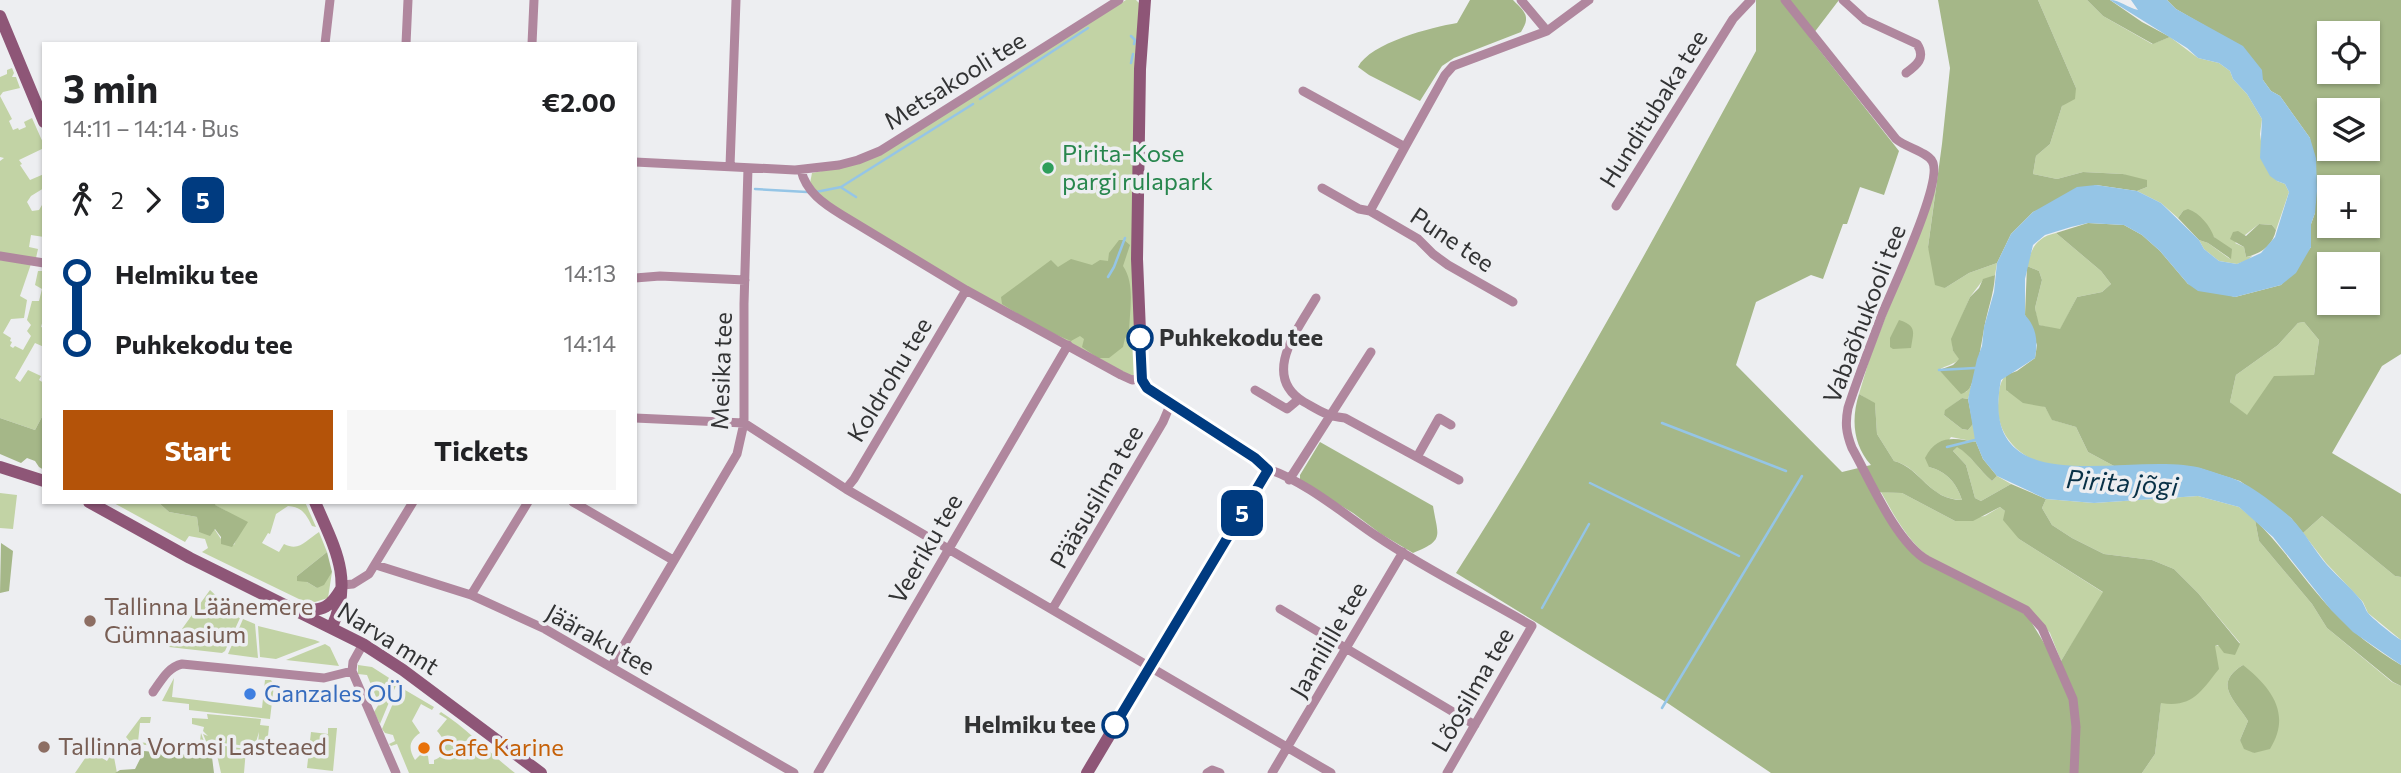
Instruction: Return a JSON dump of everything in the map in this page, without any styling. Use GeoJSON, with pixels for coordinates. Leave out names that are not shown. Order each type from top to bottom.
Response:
{"type":"FeatureCollection","features":[{"type":"Feature","properties":{"kind":"main road"},"geometry":{"type":"LineString","coordinates":[[1087,773],[1268,470],[1255,458],[1147,388],[1142,378],[1137,259],[1141,51],[1145,0]]}},
{"type":"Feature","properties":{"kind":"main road"},"geometry":{"type":"LineString","coordinates":[[0,16],[42,117]]}},
{"type":"Feature","properties":{"kind":"main road"},"geometry":{"type":"LineString","coordinates":[[0,467],[42,480]]}},
{"type":"Feature","properties":{"kind":"main road","name":"Narva mnt"},"geometry":{"type":"LineString","coordinates":[[93,504],[190,558],[363,644],[403,670],[541,773]]}},
{"type":"Feature","properties":{"kind":"main road"},"geometry":{"type":"LineString","coordinates":[[315,504],[338,557],[343,585],[340,606],[332,627]]}},
{"type":"Feature","properties":{"kind":"main road"},"geometry":{"type":"LineString","coordinates":[[289,607],[323,609],[335,600],[343,585]]}},
{"type":"Feature","properties":{"kind":"street"},"geometry":{"type":"LineString","coordinates":[[325,42],[330,0]]}},
{"type":"Feature","properties":{"kind":"street"},"geometry":{"type":"LineString","coordinates":[[406,42],[408,0]]}},
{"type":"Feature","properties":{"kind":"street"},"geometry":{"type":"LineString","coordinates":[[531,42],[534,0]]}},
{"type":"Feature","properties":{"kind":"street"},"geometry":{"type":"LineString","coordinates":[[730,166],[736,0]]}},
{"type":"Feature","properties":{"kind":"street","name":"Metsakooli tee"},"geometry":{"type":"LineString","coordinates":[[801,170],[848,163],[880,150],[1119,0]]}},
{"type":"Feature","properties":{"kind":"street"},"geometry":{"type":"LineString","coordinates":[[1521,0],[1548,31]]}},
{"type":"Feature","properties":{"kind":"street"},"geometry":{"type":"LineString","coordinates":[[1370,211],[1445,75],[1453,66],[1548,31],[1589,0]]}},
{"type":"Feature","properties":{"kind":"street","name":"Hunditubaka tee"},"geometry":{"type":"LineString","coordinates":[[1616,206],[1733,19],[1751,0]]}},
{"type":"Feature","properties":{"kind":"street","name":"Vabaõhukooli tee"},"geometry":{"type":"LineString","coordinates":[[1785,0],[1896,139],[1928,157],[1934,166],[1916,236],[1882,314],[1848,408],[1845,420],[1852,448],[1899,531],[1913,550],[1927,560],[2026,610],[2042,628],[2073,699],[2076,727],[2074,773]]}},
{"type":"Feature","properties":{"kind":"street"},"geometry":{"type":"LineString","coordinates":[[1843,0],[1865,20],[1917,44],[1921,58],[1917,65],[1906,73]]}},
{"type":"Feature","properties":{"kind":"street"},"geometry":{"type":"LineString","coordinates":[[1303,91],[1405,147]]}},
{"type":"Feature","properties":{"kind":"street"},"geometry":{"type":"LineString","coordinates":[[637,162],[801,170],[805,182],[828,206],[966,290],[1125,377],[1132,380],[1142,378]]}},
{"type":"Feature","properties":{"kind":"street","name":"Mesika tee"},"geometry":{"type":"LineString","coordinates":[[611,667],[737,454],[744,424],[748,168]]}},
{"type":"Feature","properties":{"kind":"street","name":"Pune tee"},"geometry":{"type":"LineString","coordinates":[[1322,188],[1359,209],[1370,211],[1418,239],[1448,265],[1513,302]]}},
{"type":"Feature","properties":{"kind":"street"},"geometry":{"type":"LineString","coordinates":[[0,256],[42,263]]}},
{"type":"Feature","properties":{"kind":"street"},"geometry":{"type":"LineString","coordinates":[[637,278],[660,276],[745,280]]}},
{"type":"Feature","properties":{"kind":"street","name":"Koldrohu tee"},"geometry":{"type":"LineString","coordinates":[[846,489],[854,480],[966,290]]}},
{"type":"Feature","properties":{"kind":"street"},"geometry":{"type":"LineString","coordinates":[[1316,298],[1290,341],[1283,368],[1284,382],[1299,399],[1328,416],[1345,418],[1459,481]]}},
{"type":"Feature","properties":{"kind":"street","name":"Veeriku tee"},"geometry":{"type":"LineString","coordinates":[[818,773],[1068,345]]}},
{"type":"Feature","properties":{"kind":"street"},"geometry":{"type":"LineString","coordinates":[[1289,480],[1371,352]]}},
{"type":"Feature","properties":{"kind":"street"},"geometry":{"type":"LineString","coordinates":[[1255,390],[1287,409],[1299,399]]}},
{"type":"Feature","properties":{"kind":"street","name":"Pääsusilma tee"},"geometry":{"type":"LineString","coordinates":[[1053,608],[1163,422],[1171,403]]}},
{"type":"Feature","properties":{"kind":"street"},"geometry":{"type":"LineString","coordinates":[[637,418],[744,424],[846,489],[1331,773]]}},
{"type":"Feature","properties":{"kind":"street"},"geometry":{"type":"LineString","coordinates":[[1417,457],[1439,418],[1451,425]]}},
{"type":"Feature","properties":{"kind":"street"},"geometry":{"type":"LineString","coordinates":[[1268,470],[1348,514],[1377,537],[1403,552]]}},
{"type":"Feature","properties":{"kind":"street"},"geometry":{"type":"LineString","coordinates":[[343,585],[353,584],[369,574],[412,504]]}},
{"type":"Feature","properties":{"kind":"street"},"geometry":{"type":"LineString","coordinates":[[471,595],[527,504]]}},
{"type":"Feature","properties":{"kind":"street"},"geometry":{"type":"LineString","coordinates":[[576,504],[673,560]]}},
{"type":"Feature","properties":{"kind":"street","name":"Lõosilma tee"},"geometry":{"type":"LineString","coordinates":[[1403,552],[1532,625],[1447,773]]}},
{"type":"Feature","properties":{"kind":"street","name":"Jaanilille tee"},"geometry":{"type":"LineString","coordinates":[[1272,773],[1403,552]]}},
{"type":"Feature","properties":{"kind":"street","name":"Jääraku tee"},"geometry":{"type":"LineString","coordinates":[[376,565],[471,595],[545,629],[794,773]]}},
{"type":"Feature","properties":{"kind":"street"},"geometry":{"type":"LineString","coordinates":[[1280,609],[1475,725]]}},
{"type":"Feature","properties":{"kind":"street"},"geometry":{"type":"LineString","coordinates":[[363,644],[353,662],[352,671],[397,773]]}},
{"type":"Feature","properties":{"kind":"street"},"geometry":{"type":"LineString","coordinates":[[153,692],[168,671],[175,665],[182,664],[324,678],[352,671]]}},
{"type":"Feature","properties":{"kind":"street"},"geometry":{"type":"LineString","coordinates":[[1207,773],[1212,770],[1220,773]]}},
{"type":"Feature","properties":{"kind":"green space"},"geometry":{"type":"Polygon","coordinates":[[[1126,0],[1136,0],[1140,4],[1136,374],[1131,376],[961,284],[825,202],[810,183],[812,173],[852,165],[1126,0]]]}},
{"type":"Feature","properties":{"kind":"green space"},"geometry":{"type":"Polygon","coordinates":[[[1470,0],[1513,0],[1525,14],[1524,27],[1521,32],[1454,58],[1442,66],[1420,101],[1358,67],[1365,58],[1388,44],[1418,32],[1457,23],[1470,0]]]}},
{"type":"Feature","properties":{"kind":"green space"},"geometry":{"type":"Polygon","coordinates":[[[1756,0],[1839,0],[1810,38],[1899,151],[1884,195],[1860,187],[1823,279],[1811,275],[1756,302],[1736,365],[1842,472],[1871,465],[1860,449],[1855,431],[1859,394],[1875,403],[1877,434],[1894,461],[1911,470],[1941,495],[1962,500],[1950,479],[1929,467],[1925,458],[1930,450],[1941,441],[1961,439],[1976,442],[1983,459],[1997,476],[1992,481],[1962,450],[1957,447],[1953,451],[1966,465],[1975,498],[1981,501],[2011,484],[2046,499],[2042,508],[2052,525],[2072,538],[2104,554],[2152,560],[2174,569],[2198,593],[2240,644],[2235,655],[2224,653],[2218,645],[2215,646],[2219,669],[2195,696],[2181,703],[2161,703],[2155,754],[2142,773],[1771,773],[1669,704],[1456,573],[1574,380],[1756,51],[1756,0]],[[1873,492],[1908,549],[2027,615],[2058,666],[2103,592],[2019,539],[2003,520],[2005,511],[2000,507],[1973,521],[1955,521],[1902,493],[1873,492]]]}},
{"type":"Feature","properties":{"kind":"green space"},"geometry":{"type":"Polygon","coordinates":[[[1938,0],[2038,0],[2076,88],[2075,99],[2062,106],[2050,144],[2036,156],[2033,174],[2057,179],[2083,172],[2123,174],[2147,180],[2147,187],[2137,191],[2096,185],[2033,212],[2011,234],[1997,263],[1969,273],[1945,288],[1935,285],[1928,247],[1950,68],[1938,0]]]}},
{"type":"Feature","properties":{"kind":"green space"},"geometry":{"type":"Polygon","coordinates":[[[2038,0],[2087,0],[2103,16],[2152,44],[2170,37],[2198,58],[2219,63],[2230,71],[2262,119],[2262,148],[2277,181],[2285,184],[2289,192],[2276,230],[2272,225],[2259,224],[2235,243],[2244,247],[2246,257],[2252,256],[2248,260],[2237,264],[2219,261],[2204,249],[2199,240],[2208,243],[2230,259],[2214,237],[2183,211],[2178,218],[2161,203],[2137,191],[2147,187],[2123,174],[2083,172],[2057,179],[2033,174],[2036,156],[2050,144],[2062,106],[2076,88],[2038,0]]]}},
{"type":"Feature","properties":{"kind":"green space"},"geometry":{"type":"Polygon","coordinates":[[[2087,0],[2110,0],[2170,37],[2153,44],[2103,16],[2087,0]]]}},
{"type":"Feature","properties":{"kind":"green space"},"geometry":{"type":"Polygon","coordinates":[[[2167,0],[2401,0],[2401,354],[2382,366],[2332,453],[2401,494],[2401,577],[2395,576],[2322,516],[2303,533],[2291,518],[2240,481],[2199,468],[2169,465],[2114,466],[2088,452],[2076,427],[2052,420],[2045,407],[2023,403],[2006,390],[2006,375],[2017,371],[2035,358],[2037,345],[2025,315],[2027,266],[2039,271],[2042,280],[2035,308],[2039,325],[2060,329],[2077,297],[2102,292],[2111,284],[2101,271],[2056,233],[2088,223],[2124,225],[2142,235],[2160,251],[2188,284],[2235,297],[2281,285],[2311,247],[2311,224],[2315,213],[2310,138],[2280,96],[2271,91],[2263,80],[2207,27],[2176,9],[2167,0]],[[2304,322],[2298,323],[2278,345],[2236,375],[2230,402],[2247,415],[2274,376],[2314,375],[2319,340],[2304,322]]]}},
{"type":"Feature","properties":{"kind":"green space"},"geometry":{"type":"Polygon","coordinates":[[[12,68],[12,77],[16,77],[20,88],[3,92],[0,96],[0,77],[12,68]]]}},
{"type":"Feature","properties":{"kind":"green space"},"geometry":{"type":"Polygon","coordinates":[[[0,96],[12,119],[9,121],[13,130],[26,127],[24,122],[32,118],[42,140],[42,149],[19,160],[30,180],[42,175],[42,189],[27,202],[32,211],[39,210],[42,205],[42,237],[31,235],[29,247],[38,249],[36,258],[0,253],[0,161],[4,158],[0,157],[0,96]]]}},
{"type":"Feature","properties":{"kind":"green space"},"geometry":{"type":"Polygon","coordinates":[[[1936,187],[1928,247],[1945,288],[1969,273],[1997,263],[1995,275],[1983,280],[1970,297],[1952,339],[1953,351],[1960,359],[1939,370],[1960,391],[1966,392],[1972,385],[1968,399],[1962,398],[1946,410],[1944,415],[1962,429],[1968,430],[1973,424],[1976,442],[1951,437],[1929,467],[1950,479],[1962,500],[1950,498],[1932,489],[1912,470],[1894,461],[1877,434],[1875,404],[1859,394],[1870,357],[1936,187]]]}},
{"type":"Feature","properties":{"kind":"green space"},"geometry":{"type":"Polygon","coordinates":[[[2188,209],[2204,220],[2214,237],[2232,249],[2231,259],[2199,240],[2178,218],[2188,209]]]}},
{"type":"Feature","properties":{"kind":"green space"},"geometry":{"type":"Polygon","coordinates":[[[2259,224],[2272,225],[2276,230],[2266,248],[2246,257],[2244,247],[2230,239],[2233,232],[2238,231],[2246,236],[2259,224]]]}},
{"type":"Feature","properties":{"kind":"green space"},"geometry":{"type":"Polygon","coordinates":[[[2056,233],[2101,271],[2111,284],[2102,292],[2077,297],[2060,330],[2038,325],[2035,308],[2042,280],[2039,271],[2027,266],[2036,244],[2044,237],[2056,233]]]}},
{"type":"Feature","properties":{"kind":"green space"},"geometry":{"type":"Polygon","coordinates":[[[1119,240],[1130,245],[1123,266],[1131,290],[1129,335],[1125,338],[1123,347],[1109,358],[1098,358],[1082,347],[1084,339],[1080,336],[1071,341],[1040,328],[1002,304],[1001,297],[1051,260],[1058,267],[1071,259],[1092,265],[1100,260],[1108,261],[1109,253],[1119,240]]]}},
{"type":"Feature","properties":{"kind":"green space"},"geometry":{"type":"Polygon","coordinates":[[[0,260],[31,264],[20,296],[27,300],[24,318],[11,319],[3,333],[11,338],[10,346],[13,348],[15,346],[23,350],[31,336],[27,331],[31,325],[27,320],[32,301],[39,301],[42,289],[42,346],[35,343],[15,378],[20,382],[28,370],[41,376],[42,417],[35,430],[0,418],[0,260]]]}},
{"type":"Feature","properties":{"kind":"green space"},"geometry":{"type":"Polygon","coordinates":[[[38,271],[42,271],[42,289],[35,285],[38,271]]]}},
{"type":"Feature","properties":{"kind":"green space"},"geometry":{"type":"Polygon","coordinates":[[[1995,275],[1974,376],[1969,389],[1961,394],[1939,370],[1953,365],[1959,359],[1953,351],[1951,339],[1970,297],[1983,279],[1995,275]]]}},
{"type":"Feature","properties":{"kind":"green space"},"geometry":{"type":"Polygon","coordinates":[[[1899,320],[1912,328],[1911,348],[1890,347],[1890,338],[1899,320]]]}},
{"type":"Feature","properties":{"kind":"green space"},"geometry":{"type":"Polygon","coordinates":[[[2304,322],[2319,340],[2314,375],[2247,416],[2230,402],[2236,375],[2278,345],[2298,323],[2304,322]]]}},
{"type":"Feature","properties":{"kind":"green space"},"geometry":{"type":"Polygon","coordinates":[[[2006,375],[2007,391],[2045,407],[2053,420],[2076,427],[2088,452],[2114,466],[2106,468],[2047,465],[2023,454],[2009,441],[1998,416],[1999,389],[2006,375]]]}},
{"type":"Feature","properties":{"kind":"green space"},"geometry":{"type":"Polygon","coordinates":[[[1962,398],[1968,399],[1973,424],[1968,430],[1962,429],[1944,415],[1945,410],[1962,398]]]}},
{"type":"Feature","properties":{"kind":"green space"},"geometry":{"type":"Polygon","coordinates":[[[42,417],[42,469],[35,461],[27,458],[21,463],[0,454],[0,418],[35,430],[42,417]]]}},
{"type":"Feature","properties":{"kind":"green space"},"geometry":{"type":"Polygon","coordinates":[[[1320,442],[1433,506],[1437,531],[1435,541],[1413,553],[1300,481],[1300,475],[1320,442]]]}},
{"type":"Feature","properties":{"kind":"green space"},"geometry":{"type":"Polygon","coordinates":[[[1957,446],[1992,481],[1997,476],[2011,484],[1981,501],[1975,498],[1966,465],[1953,451],[1957,446]]]}},
{"type":"Feature","properties":{"kind":"green space"},"geometry":{"type":"Polygon","coordinates":[[[1881,492],[1902,493],[1955,521],[1985,516],[2000,507],[2005,511],[2019,539],[2104,593],[2061,661],[2050,633],[2029,608],[1930,558],[1908,536],[1881,492]]]}},
{"type":"Feature","properties":{"kind":"green space"},"geometry":{"type":"Polygon","coordinates":[[[0,493],[17,495],[13,529],[0,528],[0,493]]]}},
{"type":"Feature","properties":{"kind":"green space"},"geometry":{"type":"Polygon","coordinates":[[[2198,496],[2239,507],[2255,520],[2259,541],[2312,604],[2327,628],[2392,682],[2401,686],[2401,773],[2142,773],[2155,754],[2161,702],[2215,646],[2240,643],[2174,569],[2152,560],[2104,554],[2052,525],[2042,508],[2046,499],[2094,503],[2198,496]],[[2243,665],[2229,679],[2228,686],[2233,699],[2248,721],[2240,740],[2254,753],[2243,665]]]}},
{"type":"Feature","properties":{"kind":"green space"},"geometry":{"type":"Polygon","coordinates":[[[116,504],[160,504],[169,512],[197,517],[199,532],[212,533],[213,529],[221,539],[234,545],[237,537],[226,511],[215,504],[306,504],[316,527],[312,526],[300,510],[288,506],[276,514],[270,534],[268,533],[262,543],[279,552],[284,544],[299,546],[319,532],[327,552],[297,576],[317,588],[332,572],[328,598],[315,602],[303,601],[202,552],[208,548],[205,539],[189,536],[185,542],[116,504]]]}},
{"type":"Feature","properties":{"kind":"green space"},"geometry":{"type":"Polygon","coordinates":[[[160,504],[215,504],[248,522],[232,547],[221,544],[221,537],[215,529],[210,536],[199,532],[197,517],[169,512],[160,504]]]}},
{"type":"Feature","properties":{"kind":"green space"},"geometry":{"type":"Polygon","coordinates":[[[2322,516],[2395,576],[2401,577],[2401,640],[2368,613],[2363,602],[2326,563],[2303,533],[2322,516]]]}},
{"type":"Feature","properties":{"kind":"green space"},"geometry":{"type":"Polygon","coordinates":[[[2255,520],[2341,619],[2365,641],[2401,665],[2401,686],[2327,628],[2312,604],[2259,541],[2255,520]]]}},
{"type":"Feature","properties":{"kind":"green space"},"geometry":{"type":"Polygon","coordinates":[[[1,543],[13,551],[9,591],[0,593],[1,543]]]}},
{"type":"Feature","properties":{"kind":"green space"},"geometry":{"type":"Polygon","coordinates":[[[327,552],[332,572],[324,585],[317,588],[307,582],[297,581],[297,576],[327,552]]]}},
{"type":"Feature","properties":{"kind":"green space"},"geometry":{"type":"Polygon","coordinates":[[[210,590],[240,618],[225,651],[222,653],[169,647],[210,590]]]}},
{"type":"Feature","properties":{"kind":"green space"},"geometry":{"type":"Polygon","coordinates":[[[243,619],[255,624],[258,658],[228,654],[243,619]]]}},
{"type":"Feature","properties":{"kind":"green space"},"geometry":{"type":"Polygon","coordinates":[[[258,626],[320,642],[276,659],[260,657],[258,626]]]}},
{"type":"Feature","properties":{"kind":"green space"},"geometry":{"type":"Polygon","coordinates":[[[325,644],[330,647],[339,666],[286,660],[325,644]]]}},
{"type":"Feature","properties":{"kind":"green space"},"geometry":{"type":"Polygon","coordinates":[[[358,665],[372,667],[397,683],[380,724],[374,712],[379,704],[367,675],[358,674],[358,665]]]}},
{"type":"Feature","properties":{"kind":"green space"},"geometry":{"type":"Polygon","coordinates":[[[2243,665],[2270,692],[2279,713],[2276,736],[2270,749],[2254,753],[2244,749],[2240,740],[2248,721],[2229,692],[2228,686],[2234,672],[2243,665]]]}},
{"type":"Feature","properties":{"kind":"green space"},"geometry":{"type":"Polygon","coordinates":[[[174,678],[172,697],[262,708],[265,680],[271,680],[274,685],[270,719],[189,710],[189,704],[162,701],[174,678]]]}},
{"type":"Feature","properties":{"kind":"green space"},"geometry":{"type":"Polygon","coordinates":[[[400,687],[434,707],[432,710],[421,704],[412,721],[420,733],[411,745],[415,760],[422,753],[428,756],[429,764],[434,764],[434,760],[442,755],[444,743],[437,731],[447,719],[439,714],[441,712],[515,773],[409,773],[397,744],[389,744],[395,741],[393,735],[382,729],[400,687]]]}},
{"type":"Feature","properties":{"kind":"green space"},"geometry":{"type":"Polygon","coordinates":[[[207,714],[261,719],[260,725],[269,726],[267,746],[255,745],[258,744],[259,732],[256,742],[248,742],[247,746],[214,742],[208,746],[203,734],[208,736],[203,731],[204,727],[192,724],[192,718],[208,719],[207,714]]]}},
{"type":"Feature","properties":{"kind":"green space"},"geometry":{"type":"Polygon","coordinates":[[[141,717],[151,717],[150,723],[140,723],[138,742],[199,749],[201,733],[206,747],[197,752],[131,743],[126,737],[141,717]]]}},
{"type":"Feature","properties":{"kind":"green space"},"geometry":{"type":"Polygon","coordinates":[[[328,728],[337,728],[333,771],[307,768],[311,732],[328,734],[328,728]]]}},
{"type":"Feature","properties":{"kind":"green space"},"geometry":{"type":"Polygon","coordinates":[[[215,746],[246,749],[244,773],[221,773],[215,746]]]}},
{"type":"Feature","properties":{"kind":"green space"},"geometry":{"type":"Polygon","coordinates":[[[90,751],[107,761],[110,756],[114,757],[117,773],[75,773],[90,751]]]}},
{"type":"Feature","properties":{"kind":"green space"},"geometry":{"type":"Polygon","coordinates":[[[144,751],[212,757],[214,773],[115,773],[135,769],[144,751]]]}},
{"type":"Feature","properties":{"kind":"water","name":"Pirita jõgi"},"geometry":{"type":"Polygon","coordinates":[[[2110,0],[2138,10],[2131,0],[2167,0],[2176,9],[2243,46],[2262,70],[2263,80],[2271,91],[2280,96],[2310,138],[2316,158],[2317,191],[2311,224],[2311,247],[2296,273],[2281,285],[2235,297],[2198,291],[2188,284],[2160,251],[2142,235],[2124,225],[2088,223],[2045,235],[2033,245],[2025,279],[2025,315],[2036,335],[2035,358],[2001,380],[2000,420],[2013,446],[2036,460],[2068,465],[2175,464],[2204,469],[2235,479],[2252,488],[2291,518],[2327,565],[2361,601],[2368,613],[2401,640],[2401,665],[2353,632],[2331,610],[2273,537],[2239,507],[2198,496],[2094,503],[2046,499],[1997,476],[1983,459],[1975,440],[1968,399],[1994,292],[1997,263],[2011,234],[2033,212],[2077,187],[2096,185],[2137,191],[2161,203],[2199,240],[2204,249],[2219,261],[2237,264],[2261,253],[2275,237],[2289,192],[2285,184],[2270,176],[2260,158],[2262,119],[2230,71],[2219,63],[2198,58],[2187,48],[2110,0]]]}},
{"type":"Feature","properties":{"kind":"waterway"},"geometry":{"type":"LineString","coordinates":[[980,99],[1088,28]]}},
{"type":"Feature","properties":{"kind":"waterway"},"geometry":{"type":"LineString","coordinates":[[1131,36],[1135,40],[1134,44]]}},
{"type":"Feature","properties":{"kind":"waterway"},"geometry":{"type":"LineString","coordinates":[[1131,63],[1133,54]]}},
{"type":"Feature","properties":{"kind":"waterway"},"geometry":{"type":"LineString","coordinates":[[816,192],[841,187],[973,104]]}},
{"type":"Feature","properties":{"kind":"waterway"},"geometry":{"type":"LineString","coordinates":[[842,188],[856,197]]}},
{"type":"Feature","properties":{"kind":"waterway"},"geometry":{"type":"LineString","coordinates":[[755,189],[807,192]]}},
{"type":"Feature","properties":{"kind":"waterway"},"geometry":{"type":"LineString","coordinates":[[1108,277],[1125,238]]}},
{"type":"Feature","properties":{"kind":"waterway"},"geometry":{"type":"LineString","coordinates":[[1939,370],[1975,368]]}},
{"type":"Feature","properties":{"kind":"waterway"},"geometry":{"type":"LineString","coordinates":[[1662,423],[1786,471]]}},
{"type":"Feature","properties":{"kind":"waterway"},"geometry":{"type":"LineString","coordinates":[[1947,447],[1975,440]]}},
{"type":"Feature","properties":{"kind":"waterway"},"geometry":{"type":"LineString","coordinates":[[1662,708],[1802,476]]}},
{"type":"Feature","properties":{"kind":"waterway"},"geometry":{"type":"LineString","coordinates":[[1590,483],[1739,556]]}},
{"type":"Feature","properties":{"kind":"waterway"},"geometry":{"type":"LineString","coordinates":[[1542,608],[1589,524]]}},
{"type":"Feature","properties":{"kind":"bus line","name":"5"},"geometry":{"type":"LineString","coordinates":[[1115,725],[1268,470],[1255,458],[1143,384],[1140,338]]}},
{"type":"Feature","properties":{"kind":"place","name":"Pirita-Kose pargi rulapark"},"geometry":{"type":"Point","coordinates":[1048,168]}},
{"type":"Feature","properties":{"kind":"place","name":"Puhkekodu tee"},"geometry":{"type":"Point","coordinates":[1140,338]}},
{"type":"Feature","properties":{"kind":"place","name":"Tallinna Läänemere Gümnaasium"},"geometry":{"type":"Point","coordinates":[90,621]}},
{"type":"Feature","properties":{"kind":"place","name":"Ganzales OÜ"},"geometry":{"type":"Point","coordinates":[250,694]}},
{"type":"Feature","properties":{"kind":"place","name":"Helmiku tee"},"geometry":{"type":"Point","coordinates":[1115,725]}},
{"type":"Feature","properties":{"kind":"place","name":"Tallinna Vormsi Lasteaed"},"geometry":{"type":"Point","coordinates":[44,747]}},
{"type":"Feature","properties":{"kind":"place","name":"Cafe Karine"},"geometry":{"type":"Point","coordinates":[424,748]}}]}
